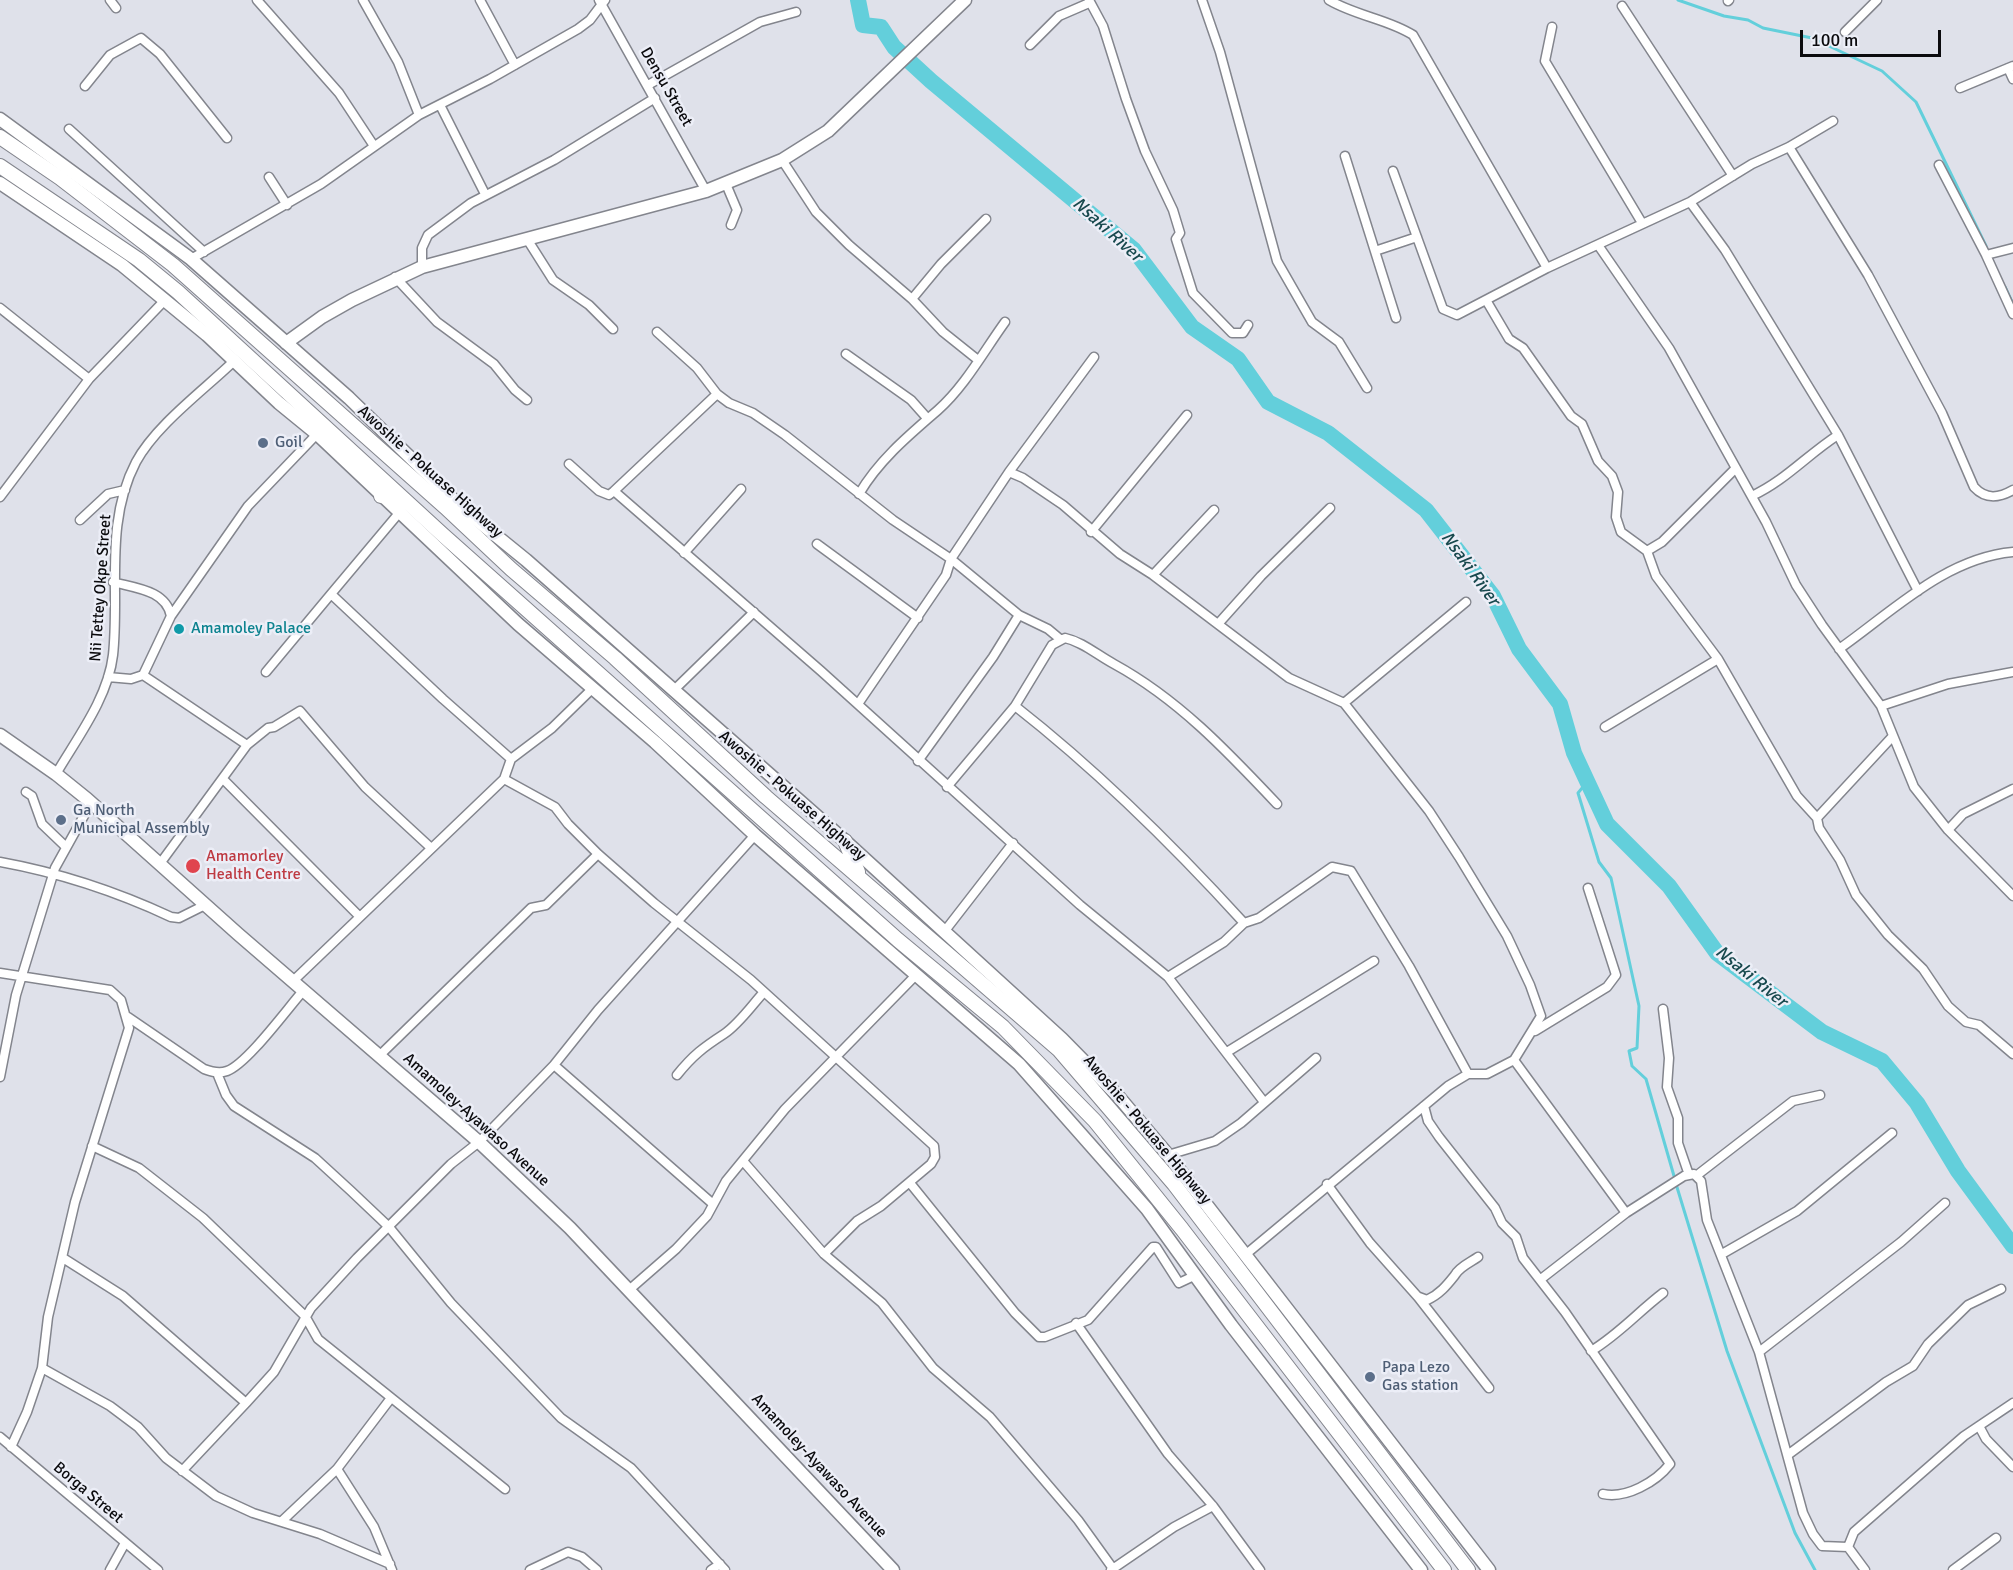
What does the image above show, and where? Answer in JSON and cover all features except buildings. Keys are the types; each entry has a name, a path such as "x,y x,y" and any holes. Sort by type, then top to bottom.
{"main road":[{"name":"Awoshie - Pokuase Highway","path":"0,137 60,178 173,265 301,376 511,569 608,652 766,798 860,876 1059,1050 1174,1184 1468,1570"},
{"name":"Awoshie - Pokuase Highway","path":"0,166 139,260 178,292 406,501 898,940 1003,1028 1095,1121 1182,1229 1444,1570"},
{"path":"381,496 406,501"},
{"path":"845,841 860,876"},
{"path":"1182,1229 1202,1222"}],"street":[{"path":"258,0 339,93 357,116 374,146"},
{"path":"363,0 398,62 420,115"},
{"path":"480,0 515,65"},
{"path":"286,343 322,317 395,277 422,267 706,191 782,160 828,130 894,70 965,0"},
{"path":"1202,0 1220,52 1278,261 1312,322 1339,342 1367,388"},
{"path":"1329,0 1348,11 1401,28 1413,35 1548,268"},
{"path":"1845,32 1877,0"},
{"path":"191,259 321,184 420,115 515,65 590,20 601,1"},
{"name":"Densu Street","path":"601,1 706,191"},
{"path":"1030,45 1059,16 1089,1 1103,26 1145,151 1173,210 1180,233 1176,239 1193,293 1232,333 1243,333 1248,326"},
{"path":"1622,6 1733,176"},
{"path":"648,85 760,22 796,12"},
{"path":"1552,27 1545,61 1642,223"},
{"path":"85,87 110,55 141,38 160,54 227,138"},
{"path":"1960,88 2010,67 2013,80"},
{"path":"422,267 422,248 428,236 485,194 563,154 655,98"},
{"path":"440,105 485,194"},
{"path":"0,119 191,259 349,398 462,508 526,560 845,841 1062,1039 1118,1096 1168,1155 1245,1256 1359,1398 1489,1570"},
{"path":"1393,171 1443,309 1457,315 1548,268 1690,202 1771,153 1789,147 1833,121"},
{"path":"69,129 204,252"},
{"path":"1789,147 1868,275 1942,413 1974,487 1983,495 1996,497 2013,490"},
{"path":"1345,156 1396,318"},
{"path":"782,160 816,212 849,245 912,299 943,332 978,360"},
{"path":"1939,165 1986,255 2013,314"},
{"path":"268,177 287,205"},
{"path":"0,183 122,266 165,300 279,403 317,434 591,690 655,742 756,835 1019,1064 1147,1209 1231,1325 1421,1570"},
{"path":"726,184 737,210 731,225"},
{"path":"1690,202 1725,250 1838,435 1918,591"},
{"path":"912,299 941,264 986,219"},
{"path":"1376,251 1417,237"},
{"path":"527,239 553,280 589,305 613,329"},
{"path":"1598,245 1669,348 1752,496 1796,585 1881,706 1914,787 1948,830 1989,868 2013,896"},
{"path":"1986,255 2013,248"},
{"path":"395,277 437,322 495,364 515,390 527,400"},
{"path":"0,497 89,380 165,300"},
{"path":"1486,300 1509,339 1523,348 1571,416 1582,424 1598,461 1612,476 1618,492 1616,517 1621,532 1647,551 1656,576 1718,659 1797,796 1817,818 1819,828 1840,860 1846,878 1869,913 1923,969 1948,1006 1966,1022 1979,1025 2013,1054"},
{"path":"0,308 89,380"},
{"path":"859,494 878,467 957,389 1005,322"},
{"path":"657,332 697,368 717,394 785,435 893,520 951,559 1019,615 1048,629 1060,639 1079,642 1128,670 1181,708 1277,804"},
{"path":"846,354 911,400 927,418"},
{"path":"858,704 946,575 951,559 1009,472 1094,357"},
{"name":"Nii Tettey Okpe Street","path":"56,774 88,722 108,676 113,656 116,530 125,490 137,462 149,444 234,361"},
{"path":"569,464 599,491 609,495 717,394"},
{"path":"1091,532 1187,415"},
{"path":"108,676 131,679 143,675 171,616 248,506 317,434"},
{"path":"1752,496 1788,476 1812,453 1838,435"},
{"path":"1647,551 1662,542 1736,468"},
{"path":"1009,472 1023,478 1063,505 1091,532 1153,575 1289,678 1344,703 1429,811 1507,936 1539,1009 1541,1016 1534,1032 1514,1060 1487,1074 1468,1074 1448,1086 1327,1184 1245,1256"},
{"path":"684,553 741,489"},
{"path":"80,520 108,494 125,490"},
{"path":"614,491 858,704 918,761 1013,843 1080,905 1168,977 1264,1102"},
{"path":"1218,624 1261,576 1330,508"},
{"path":"1153,575 1214,510"},
{"path":"266,672 399,513"},
{"path":"817,544 918,618"},
{"path":"1839,649 1918,591 1977,558 2013,552"},
{"path":"113,582 154,593 169,606 171,616"},
{"path":"331,594 443,699 512,759"},
{"path":"1344,703 1466,602"},
{"path":"673,691 754,612"},
{"path":"918,761 993,657 1019,615"},
{"path":"947,787 1016,706 1052,645 1060,639"},
{"path":"1605,727 1718,659"},
{"path":"1881,706 1948,684 2013,672"},
{"path":"143,675 247,745"},
{"path":"292,982 430,847 504,779 512,759 552,728 591,690"},
{"path":"1016,706 1084,762 1156,831 1244,923"},
{"path":"159,865 247,745 268,728 274,728 296,711 303,712 365,787 430,847"},
{"name":"Amamoley-Ayawaso Avenue","path":"0,735 56,774 91,803 292,982 479,1142 570,1228 893,1570"},
{"path":"1817,818 1893,736"},
{"path":"223,779 359,916"},
{"path":"504,779 555,807 568,824 598,854 764,992 934,1146 935,1157 931,1164 910,1184 857,1221 824,1254"},
{"path":"1948,830 1963,814 2013,789"},
{"path":"26,792 32,796 42,824 65,846"},
{"path":"0,1077 21,978 53,872 65,846 91,803"},
{"path":"182,1472 274,1372 305,1316 389,1227 452,1164 479,1142 554,1065 598,1010 756,835"},
{"path":"944,932 1013,843"},
{"path":"379,1056 531,908 546,905 598,854"},
{"path":"0,862 53,872 132,898 171,917 178,918 205,905"},
{"path":"1168,977 1224,942 1244,923 1259,918 1332,867 1351,871 1409,966 1468,1074"},
{"path":"1534,1032 1607,987 1617,975 1588,888"},
{"path":"1227,1052 1374,961"},
{"path":"0,973 110,990 121,1000 128,1017 129,1028 75,1202 48,1317 42,1368 27,1412 11,1447"},
{"path":"629,1290 676,1249 706,1216 726,1181 785,1109 834,1056 916,975"},
{"path":"128,1017 204,1069 217,1073 227,1071 244,1058 303,991"},
{"path":"677,1075 694,1054 712,1039 725,1033 764,992"},
{"path":"1663,1009 1669,1058 1667,1088 1678,1118 1678,1143 1693,1176 1701,1181 1707,1220 1760,1352 1789,1454 1793,1484 1813,1534 1826,1547 1848,1547"},
{"path":"1168,1155 1215,1141 1316,1058"},
{"path":"1514,1060 1626,1213"},
{"path":"554,1065 713,1204"},
{"path":"217,1073 226,1095 234,1106 315,1158 389,1227 451,1304 561,1418 631,1468 722,1567 711,1570"},
{"path":"1541,1279 1626,1213 1693,1176 1793,1101 1820,1095"},
{"path":"1424,1106 1434,1129 1495,1208 1502,1223 1516,1237 1522,1258 1541,1279 1670,1464 1662,1475 1650,1483 1612,1496 1603,1494"},
{"path":"1722,1254 1797,1211 1892,1133"},
{"path":"93,1146 139,1168 168,1188 305,1316 318,1339 505,1489"},
{"path":"743,1161 824,1254 882,1303 933,1368 997,1425 1078,1520 1112,1570 1174,1527 1213,1506"},
{"path":"910,1184 953,1238 987,1275 1015,1313 1039,1337 1046,1337 1088,1320 1153,1246 1179,1283 1196,1275"},
{"path":"1327,1184 1370,1243 1418,1297 1489,1388"},
{"path":"1760,1352 1901,1242 1945,1203"},
{"path":"1418,1297 1427,1300 1433,1298 1453,1281 1460,1270 1478,1257"},
{"path":"63,1258 123,1296 246,1403"},
{"path":"1789,1454 1886,1382 1913,1366 1928,1344 1968,1305 2001,1289"},
{"path":"1591,1351 1617,1334 1633,1315 1663,1293"},
{"path":"1076,1323 1168,1454 1213,1506 1260,1570"},
{"path":"42,1368 110,1406 138,1427 165,1458 216,1496 253,1513 320,1534 391,1567"},
{"path":"282,1521 337,1470 392,1398"},
{"path":"1848,1547 1854,1532 1979,1426 2013,1404"},
{"path":"1979,1426 1986,1439 2013,1467"},
{"name":"Borga Street","path":"0,1437 158,1570"},
{"path":"337,1470 374,1527 391,1567"},
{"path":"1953,1570 1996,1538"},
{"path":"110,1570 125,1543"},
{"path":"1848,1547 1865,1570"},
{"path":"530,1570 568,1552 582,1557 597,1570"}],"waterway":[{"name":"Nsaki River","path":"858,0 863,25 881,27 894,47 931,81 1134,250 1192,327 1238,359 1268,402 1328,433 1426,510 1493,596 1519,649 1560,704 1574,753 1607,824 1669,886 1717,953 1822,1032 1882,1061 1917,1103 1958,1171 2013,1246"},
{"path":"1678,0 1724,16 1748,20 1763,28 1812,38 1882,71 1916,102 1986,246"},
{"path":"2005,287 2013,304"},
{"path":"1587,782 1578,793 1599,862 1611,878 1639,1006 1637,1048 1629,1051 1632,1066 1646,1079 1674,1176"},
{"path":"1676,1184 1727,1351 1795,1533 1815,1570"}],"place":[{"name":"Goil","path":"263,443"},
{"name":"Amamoley Palace","path":"179,629"},
{"name":"Ga North Municipal Assembly","path":"61,820"},
{"name":"Amamorley Health Centre","path":"193,866"},
{"name":"Papa Lezo Gas station","path":"1370,1377"}]}
